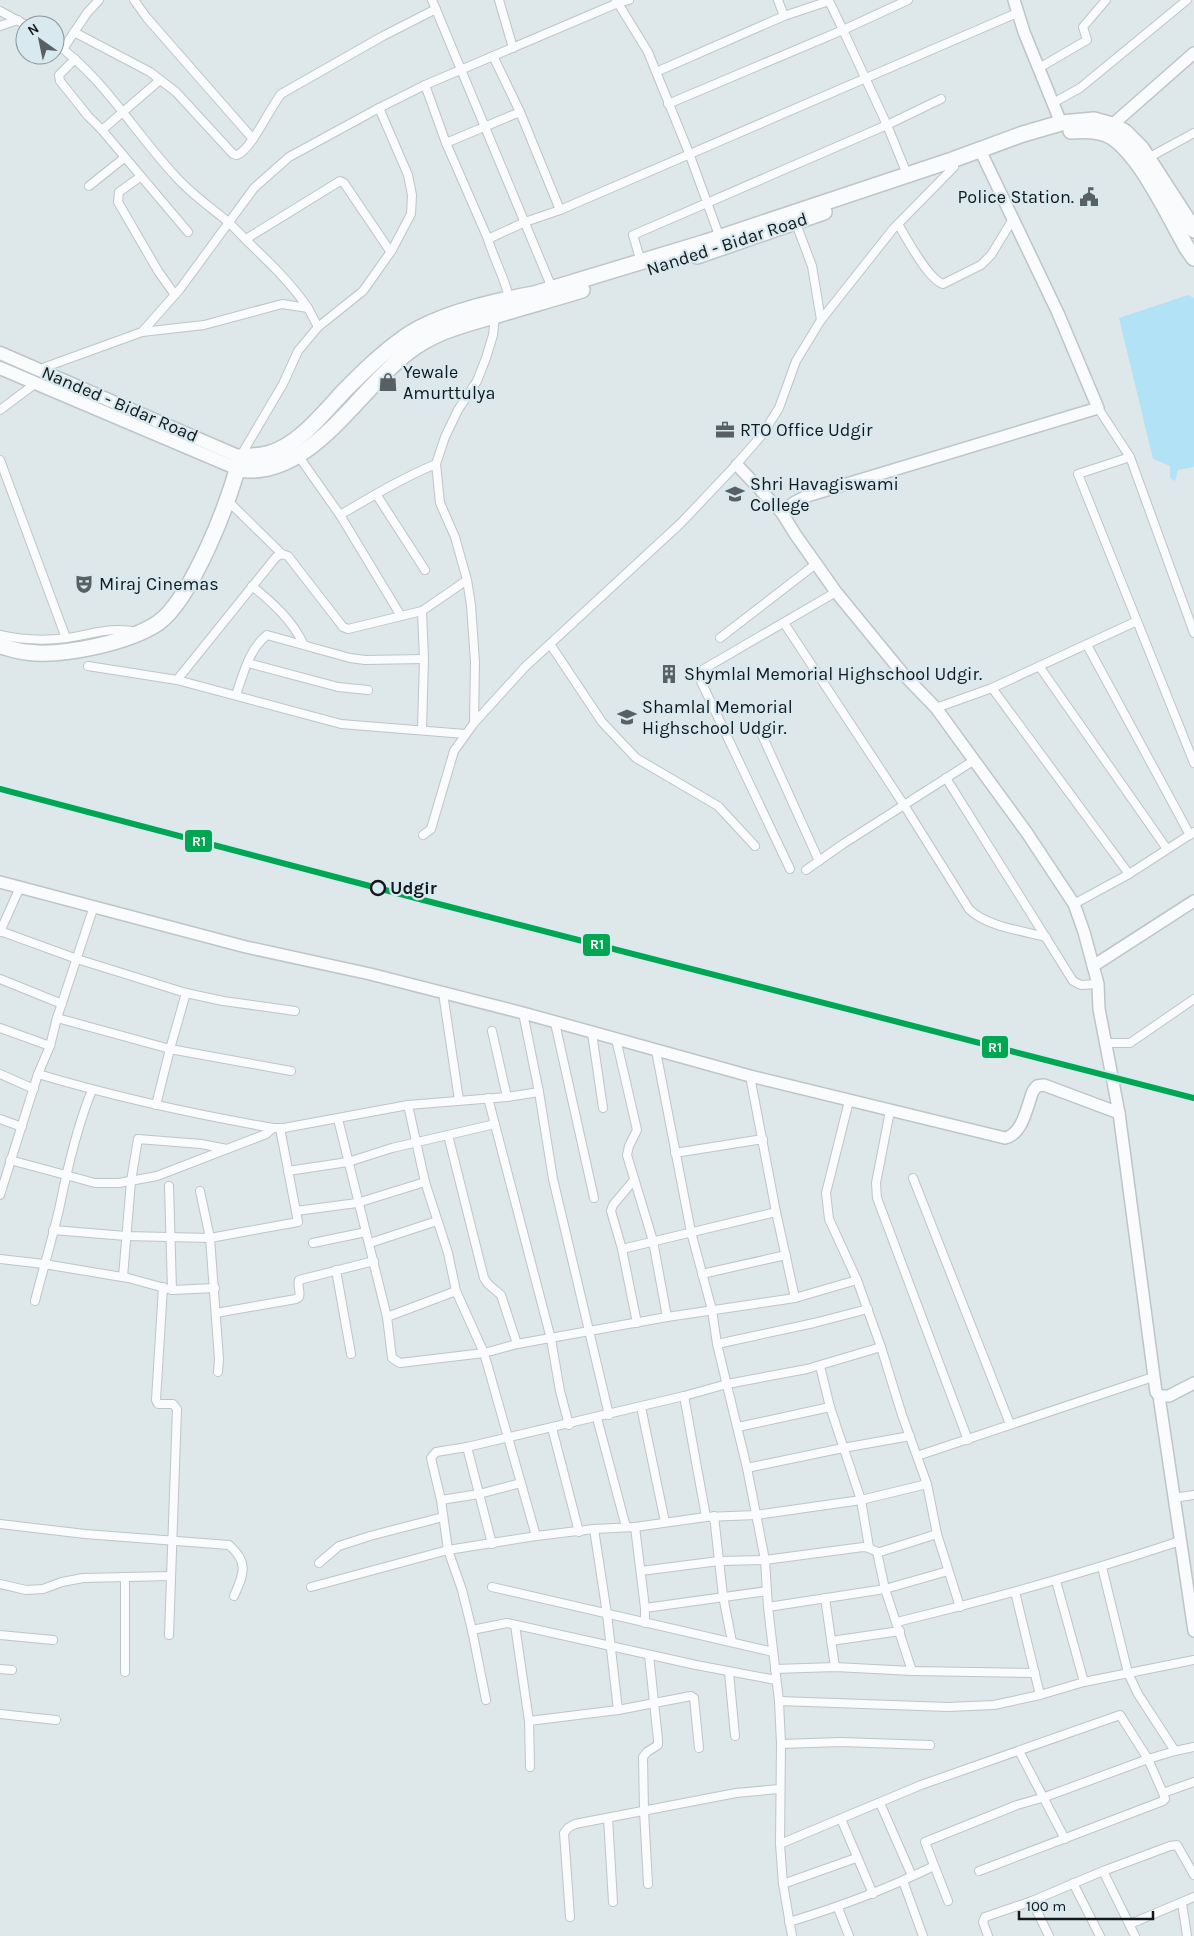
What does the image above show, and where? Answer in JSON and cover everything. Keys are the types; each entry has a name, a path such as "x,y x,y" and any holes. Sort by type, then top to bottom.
{"highway":[{"name":"Nanded - Bidar Road","path":"239,463 271,453 294,449 316,422 377,359 403,338 435,320 493,310 721,242 954,167 1023,134 1061,123 1094,120 1112,125 1125,132 1141,148 1194,230"},
{"name":"Nanded - Bidar Road","path":"795,217 907,174 1055,132 1079,130 1111,136 1124,147 1140,169 1194,258"},
{"name":"Nanded - Bidar Road","path":"493,310 509,298 721,242"},
{"path":"0,646 27,652 67,652 117,641 159,622 178,602 206,550 227,500 239,463"}],"main road":[{"name":"Nanded - Bidar Road","path":"0,353 239,463"},
{"name":"Nanded - Bidar Road","path":"0,368 239,463"}],"street":[{"path":"65,46 88,12 99,0"},
{"path":"134,0 147,18 252,139"},
{"path":"432,0 552,288"},
{"path":"499,0 513,48"},
{"path":"142,332 175,295 254,188 289,158 425,85 617,2 629,0"},
{"path":"778,0 784,16"},
{"path":"656,72 784,16 829,0 887,125 907,174"},
{"path":"668,104 843,30 908,0"},
{"path":"1014,0 1017,13 1061,123"},
{"path":"1039,68 1087,40 1083,28 1106,0"},
{"path":"1053,103 1080,88 1187,0"},
{"path":"617,2 648,52 689,153 721,242"},
{"path":"74,32 150,72 176,92 233,154 237,156 242,154 274,102 281,94 383,36 436,9"},
{"path":"0,11 15,18"},
{"path":"488,239 524,222 560,210 1017,13"},
{"path":"0,26 15,21"},
{"path":"65,51 111,96 178,179 228,222 278,270 296,290 318,327"},
{"path":"1112,125 1194,53"},
{"path":"493,56 520,112 560,210"},
{"path":"75,59 59,75 60,81 188,232"},
{"path":"102,130 160,80"},
{"path":"425,85 446,142 488,239 494,260 506,284 509,298"},
{"path":"641,262 633,235 887,125 941,99"},
{"path":"239,463 283,384 298,351 318,327 363,291 390,251 411,214 412,195 408,175 379,108"},
{"path":"446,142 520,112"},
{"path":"1148,158 1194,133"},
{"path":"981,153 1058,313 1098,408 1130,458 1194,633"},
{"path":"89,186 124,158"},
{"path":"423,835 431,830 454,751 474,722 525,667 681,523 737,465 762,435 779,408 796,361 821,320 898,224 954,167"},
{"path":"140,177 119,192 118,202 158,271 175,295"},
{"path":"246,240 340,181 344,183 390,251"},
{"path":"795,217 812,266 821,320"},
{"path":"898,224 928,271 937,282 944,284 981,265 1013,219"},
{"path":"40,370 142,332 204,325 282,304 308,308"},
{"path":"474,722 476,662 467,580 454,537 440,503 436,464 445,437 458,410 477,381 486,358 493,335 493,310"},
{"path":"0,410 36,383"},
{"path":"782,513 795,502 807,496 1098,408"},
{"path":"294,449 340,515 401,616"},
{"path":"1130,458 1078,474 1194,763"},
{"path":"0,460 66,638"},
{"path":"340,515 415,473 436,464"},
{"path":"737,465 782,513 836,592 904,675 936,708 1027,834 1074,904 1084,932 1098,984 1100,1009 1118,1113 1153,1377 1156,1392 1159,1396 1194,1631"},
{"path":"376,494 425,570"},
{"path":"227,500 282,554 288,556 343,627 348,629 422,611 467,580"},
{"path":"177,680 276,557 282,554"},
{"path":"720,638 817,563"},
{"path":"252,586 293,624 304,645"},
{"path":"790,869 696,673 836,592"},
{"path":"422,611 424,659 422,729"},
{"path":"936,708 992,688 1137,621"},
{"path":"784,623 974,915 985,920 1046,937"},
{"path":"0,635 21,640 66,638 116,629 139,632"},
{"path":"236,696 248,663 260,641 267,635 350,658 365,660 424,659"},
{"path":"550,644 602,722 636,758 718,806 754,846"},
{"path":"1074,904 1129,874 1192,834 1087,645"},
{"path":"248,663 338,687 368,690"},
{"path":"88,666 177,680 341,724 422,729 465,734"},
{"path":"1039,666 1167,849"},
{"path":"992,688 1129,874"},
{"path":"762,735 818,861"},
{"path":"806,870 973,761"},
{"path":"946,778 1073,980 1080,985 1098,984"},
{"path":"0,882 246,947 370,974 555,1022 750,1076 1004,1138 1011,1137 1017,1132 1033,1090 1037,1086 1044,1086 1118,1113"},
{"path":"20,887 0,931 77,959 186,993 223,1001 295,1011"},
{"path":"1093,966 1194,901"},
{"path":"0,1195 6,1165 22,1128 38,1074 50,1046 57,1018 94,906"},
{"path":"0,979 62,1004"},
{"path":"156,1104 186,993"},
{"path":"443,993 459,1100"},
{"path":"1106,1043 1130,1043 1194,999"},
{"path":"523,1014 540,1092 553,1179 609,1414"},
{"path":"57,1018 170,1048 291,1071"},
{"path":"555,1022 594,1198"},
{"path":"0,1028 50,1046"},
{"path":"492,1031 507,1097"},
{"path":"592,1033 603,1108"},
{"path":"616,1039 637,1130 629,1146 627,1156 654,1241 667,1317"},
{"path":"656,1051 691,1232 712,1310 717,1344 738,1427 765,1560 768,1607 779,1700 781,1744 779,1789 780,1844 783,1884 792,1936"},
{"path":"0,1074 34,1089"},
{"path":"38,1074 92,1090 189,1113 277,1128 408,1106 540,1092"},
{"path":"750,1076 776,1212 795,1298"},
{"path":"34,1301 53,1230 65,1174 83,1112 92,1090"},
{"path":"488,1098 551,1338 560,1392 569,1425"},
{"path":"849,1101 826,1193 829,1219 857,1280 881,1347 902,1416 927,1484 937,1534 960,1607"},
{"path":"408,1106 425,1182 448,1253 456,1291 484,1353 536,1536"},
{"path":"890,1111 876,1183 877,1198 968,1440"},
{"path":"0,1119 22,1128"},
{"path":"338,1119 357,1203 370,1243 386,1317 392,1358 400,1363 484,1353 516,1344 667,1317 795,1298 857,1280"},
{"path":"288,1171 348,1162 416,1142 495,1124"},
{"path":"6,1165 65,1174 96,1183 119,1183 156,1176 266,1134 277,1128"},
{"path":"53,1230 126,1236 210,1238 298,1222 277,1128"},
{"path":"448,1135 484,1278 501,1295 516,1344"},
{"path":"123,1277 131,1181 138,1139 201,1144 228,1149"},
{"path":"675,1153 762,1140"},
{"path":"913,1178 1010,1424"},
{"path":"634,1180 613,1205 611,1211 622,1249 636,1323"},
{"path":"296,1212 357,1203 425,1182"},
{"path":"169,1186 172,1290"},
{"path":"200,1190 210,1238 215,1288 220,1359 218,1372"},
{"path":"622,1249 776,1212"},
{"path":"370,1243 437,1222"},
{"path":"313,1243 366,1232"},
{"path":"702,1274 786,1255"},
{"path":"0,1259 123,1277 172,1290 215,1288"},
{"path":"216,1314 296,1299 300,1294 299,1280 374,1261"},
{"path":"336,1270 351,1354"},
{"path":"163,1287 156,1400 158,1404 173,1404 177,1409 169,1635"},
{"path":"386,1317 456,1291"},
{"path":"717,1344 868,1309"},
{"path":"486,1700 462,1590 448,1550 432,1455 436,1452 569,1425 727,1384 820,1366 881,1347"},
{"path":"820,1366 830,1408 861,1500 869,1547"},
{"path":"917,1456 1153,1377"},
{"path":"1159,1396 1169,1396 1194,1383"},
{"path":"684,1396 719,1561 723,1596 732,1642"},
{"path":"641,1407 665,1522"},
{"path":"738,1427 830,1408"},
{"path":"597,1418 626,1527"},
{"path":"552,1428 579,1532"},
{"path":"747,1468 910,1436"},
{"path":"467,1447 492,1544"},
{"path":"441,1500 479,1494 521,1483"},
{"path":"311,1587 448,1550 594,1529 635,1527 710,1517 756,1515 861,1500 927,1484"},
{"path":"1173,1498 1194,1495"},
{"path":"319,1563 339,1546 443,1517"},
{"path":"0,1524 171,1542 229,1545 236,1551 241,1560 244,1573 234,1596"},
{"path":"635,1527 646,1623"},
{"path":"594,1529 607,1614 618,1710"},
{"path":"876,1552 937,1534"},
{"path":"896,1622 1056,1581 1180,1541"},
{"path":"641,1570 719,1561 765,1560 869,1547 876,1552 885,1589 912,1671"},
{"path":"1102,1567 1128,1673 1138,1694 1174,1750"},
{"path":"768,1607 885,1589 948,1571"},
{"path":"0,1584 26,1590 43,1589 62,1582 83,1578 170,1576"},
{"path":"124,1672 125,1578"},
{"path":"1056,1581 1084,1682"},
{"path":"492,1587 773,1652"},
{"path":"645,1608 723,1596 767,1592"},
{"path":"1015,1592 1040,1695"},
{"path":"825,1598 835,1666"},
{"path":"472,1630 500,1624 515,1625 729,1672 776,1680"},
{"path":"515,1625 529,1722 530,1767"},
{"path":"832,1641 900,1631"},
{"path":"0,1635 53,1640"},
{"path":"648,1884 643,1757 646,1752 658,1744 649,1655"},
{"path":"779,1700 948,1707 994,1705 1040,1695 1084,1682 1194,1660"},
{"path":"775,1669 835,1666 912,1671 1034,1673"},
{"path":"0,1669 12,1670"},
{"path":"729,1672 735,1736"},
{"path":"529,1722 618,1710 688,1695 694,1698 698,1748"},
{"path":"0,1714 56,1720"},
{"path":"780,1844 921,1785 1120,1715 1148,1759 1163,1793 1164,1798 1160,1803 979,1871"},
{"path":"781,1744 841,1742 930,1746"},
{"path":"948,1901 925,1842 1017,1805 1045,1797 1174,1750 1194,1747"},
{"path":"1019,1751 1066,1839"},
{"path":"1163,1793 1194,1782"},
{"path":"570,1917 564,1833 568,1828 575,1824 736,1793 779,1789"},
{"path":"880,1803 912,1876"},
{"path":"608,1818 613,1902"},
{"path":"841,1819 856,1858 873,1894"},
{"path":"988,1936 983,1922 984,1917 1032,1901 1102,1870 1170,1846 1177,1845 1194,1874"},
{"path":"783,1884 856,1858"},
{"path":"789,1922 838,1908 934,1866"},
{"path":"1102,1870 1135,1936"},
{"path":"903,1881 923,1936"},
{"path":"1073,1883 1100,1936"},
{"path":"1130,1924 1194,1897"},
{"path":"1032,1901 1049,1936"},
{"path":"1182,1903 1187,1936"},
{"path":"838,1908 849,1936"}],"shaded area":[{"path":"1188,295 1194,298 1194,467 1178,470 1175,481 1170,478 1170,466 1153,459 1119,318"}],"transit line":[{"name":"R1","path":"0,789 1194,1098"}],"place":[{"name":"Police Station.","path":"1089,197"},
{"name":"Yewale Amurttulya","path":"388,382"},
{"name":"RTO Office Udgir","path":"725,430"},
{"name":"Shri Havagiswami College","path":"735,494"},
{"name":"Miraj Cinemas","path":"84,584"},
{"name":"Shymlal Memorial Highschool Udgir.","path":"669,674"},
{"name":"Shamlal Memorial Highschool Udgir.","path":"627,717"},
{"name":"Udgir","path":"378,888"}]}
